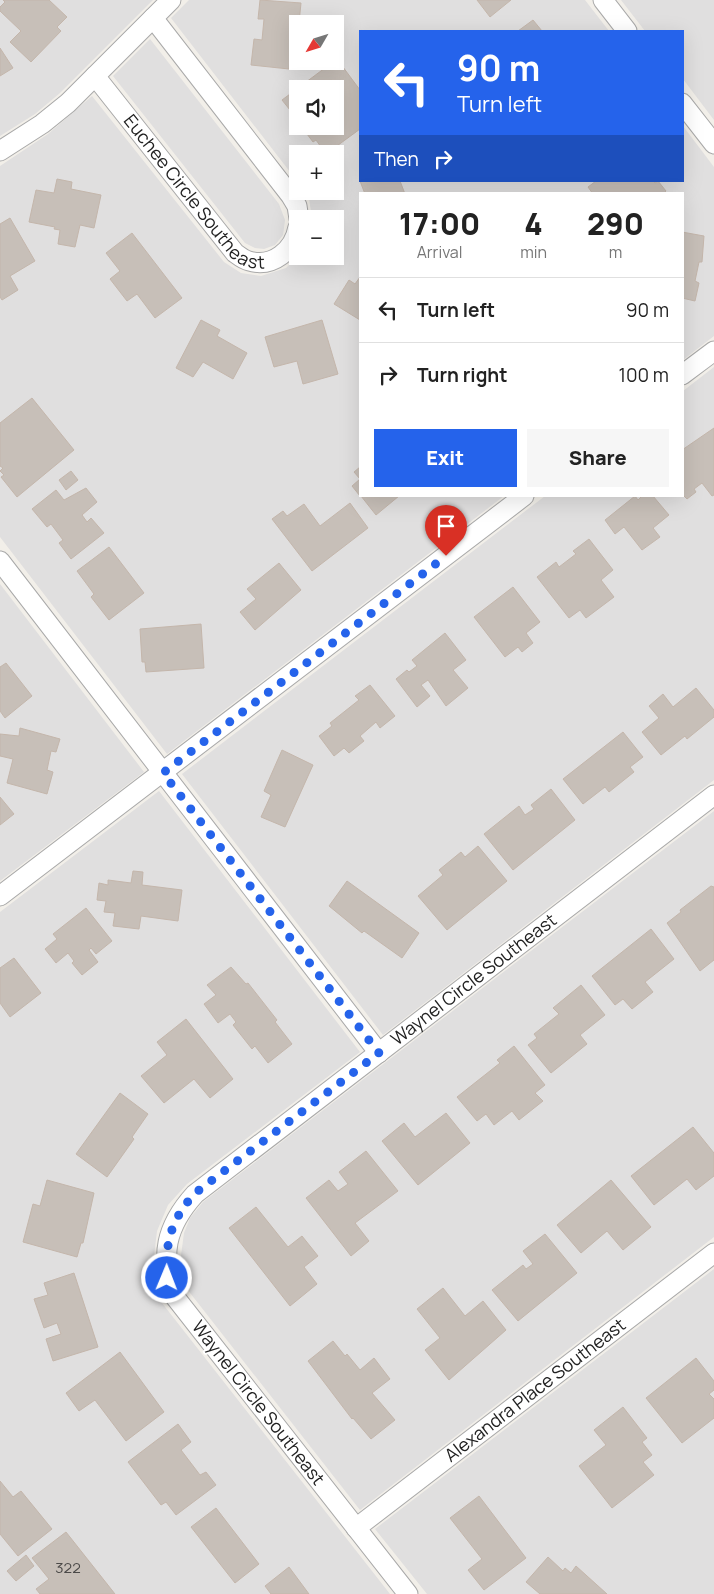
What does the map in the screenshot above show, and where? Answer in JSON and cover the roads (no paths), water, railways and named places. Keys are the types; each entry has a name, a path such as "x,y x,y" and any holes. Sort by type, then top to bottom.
{"street":[{"path":"0,151 42,124 171,0"},
{"path":"603,0 626,30"},
{"path":"153,18 291,196 298,210"},
{"name":"Euchee Circle Southeast","path":"94,76 235,253 249,261 264,263 282,256 289,248"},
{"path":"684,106 714,144"},
{"path":"684,374 714,351"},
{"path":"0,896 523,497"},
{"path":"0,561 379,1053"},
{"name":"Waynel Circle Southeast","path":"408,1594 175,1297 167,1278 166,1264 171,1231 178,1213 194,1194 714,795"},
{"name":"Alexandra Place Southeast","path":"356,1528 714,1253"}]}
